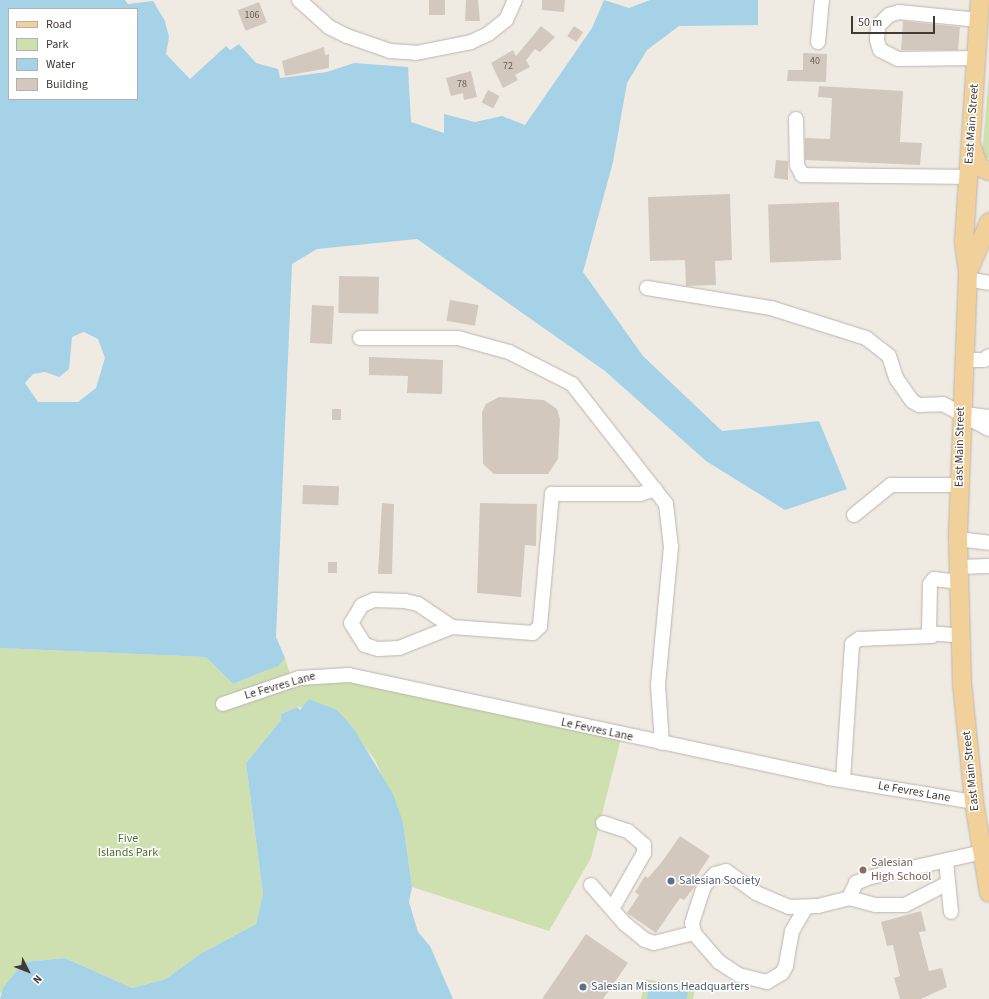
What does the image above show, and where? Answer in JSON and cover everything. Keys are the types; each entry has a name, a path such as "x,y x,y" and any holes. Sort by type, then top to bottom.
{"main road":[{"name":"East Main Street","path":"982,10 976,58 964,243 967,276 964,360 960,414 958,539 961,636 974,802 989,894"},
{"path":"971,140 975,161 989,171"},
{"path":"967,276 988,228"}],"street":[{"path":"299,0 329,27 347,36 384,50 416,53 471,42 488,34 506,20 515,0"},
{"path":"818,42 822,0"},
{"path":"976,58 898,60 880,50 877,40 878,26 889,15 898,12 982,10"},
{"path":"796,119 797,165 802,175 968,177"},
{"path":"967,276 989,283"},
{"path":"647,288 771,308 866,338 889,356 896,378 912,400 919,405 943,404 989,429"},
{"path":"360,338 458,338 509,352 572,384 666,504 671,547 658,685 662,743"},
{"path":"964,360 984,360 989,356"},
{"path":"960,414 989,417"},
{"path":"854,515 891,485 959,485"},
{"path":"452,627 418,604 405,601 374,600 362,604 351,623 365,645 378,649 399,648 452,627 533,633 540,626 552,494 640,494 655,490"},
{"path":"958,539 989,543"},
{"path":"932,636 929,633 930,584 934,579 989,566"},
{"path":"843,780 852,644 859,639 961,636"},
{"name":"Le Fevres Lane","path":"223,704 299,678 349,675 662,743 843,780 974,802"},
{"path":"603,823 628,832 644,845 644,853 612,909"},
{"path":"850,898 856,883 867,878 982,852"},
{"path":"946,861 951,912"},
{"path":"806,907 792,931 786,966 782,974 767,982 740,976 719,962 694,933 695,905 704,886 720,872 726,870 778,906 806,907 850,898 876,906 904,905 948,883"},
{"path":"591,885 624,923 654,944 694,933"}],"green space":[{"path":"989,75 989,158 987,159 982,155"},
{"name":"Five Islands Park","path":"0,648 206,657 233,684 266,671 285,658 290,674 335,669 623,731 591,858 549,931 412,887 403,822 375,760 337,710 297,707 281,714 281,720 246,763 263,894 256,924 200,954 166,979 132,988 65,958 24,962 0,994"},
{"path":"645,979 695,988 693,999 641,999"}],"water":[{"path":"0,0 125,0 128,4 153,1 165,21 169,37 166,54 190,79 226,46 230,50 239,44 256,63 278,69 280,78 327,72 354,63 408,67 411,122 444,133 444,114 475,122 502,116 525,125 592,28 604,0 629,8 650,0 758,0 758,25 679,26 647,50 627,83 613,162 583,272 643,356 722,431 819,421 847,489 785,510 706,461 605,371 417,239 317,249 292,264 276,637 285,658 278,666 233,684 206,657 0,648","holes":["84,332 98,339 105,358 96,388 78,402 38,402 25,383 33,374 45,372 59,377 69,369 72,337"]},
{"path":"309,699 337,710 354,729 393,794 403,822 412,887 409,902 418,932 430,946 453,999 0,999 3,988 24,962 65,958 132,988 166,979 200,954 256,924 263,894 246,763 281,720 281,714 297,707 300,710"},
{"path":"649,985 688,990 687,999 647,999"}],"building":[{"path":"429,0 445,0 445,15 429,15"},
{"path":"466,0 478,0 480,21 465,21"},
{"path":"542,0 565,0 564,12 542,10"},
{"path":"259,2 267,23 245,31 238,10"},
{"path":"903,21 960,27 958,50 901,50"},
{"path":"541,26 555,37 540,52 535,49 526,60 530,67 515,75 518,80 503,88 491,63 513,50 516,56"},
{"path":"574,26 583,32 576,42 567,36"},
{"path":"324,47 325,55 329,54 329,68 285,76 282,61"},
{"path":"803,53 827,54 826,82 787,81 788,70 803,70"},
{"path":"471,71 477,97 464,100 463,93 451,96 446,78"},
{"path":"819,86 903,91 900,142 922,143 920,165 805,160 805,138 830,139 832,98 818,97"},
{"path":"488,90 500,96 493,108 482,102"},
{"path":"776,160 788,161 788,180 774,178"},
{"path":"730,194 732,260 715,261 716,285 686,286 685,260 650,261 648,197"},
{"path":"839,202 841,260 770,262 768,204"},
{"path":"339,276 379,277 378,314 338,313"},
{"path":"450,300 479,305 475,326 446,321"},
{"path":"312,305 334,306 332,344 310,343"},
{"path":"369,357 443,360 442,394 407,393 408,376 369,375"},
{"path":"499,397 544,400 557,409 560,419 558,459 548,474 494,474 483,464 482,412 486,404"},
{"path":"332,409 341,409 341,420 332,420"},
{"path":"303,485 339,486 338,505 302,504"},
{"path":"382,503 394,504 392,574 378,574"},
{"path":"480,503 537,504 536,546 525,545 521,597 477,593"},
{"path":"328,562 337,562 337,573 328,573"},
{"path":"680,836 710,856 694,880 697,882 693,889 684,900 680,898 656,933 627,913 639,895 635,892 645,876 648,878 661,863"},
{"path":"921,911 926,931 919,932 929,971 942,968 947,987 921,999 900,999 894,978 900,976 893,945 887,946 881,922"},
{"path":"586,934 628,963 603,999 542,999"}],"place":[{"name":"Salesian High School","path":"863,870"},
{"name":"Salesian Society","path":"671,881"},
{"name":"Salesian Missions Headquarters","path":"583,987"}]}
